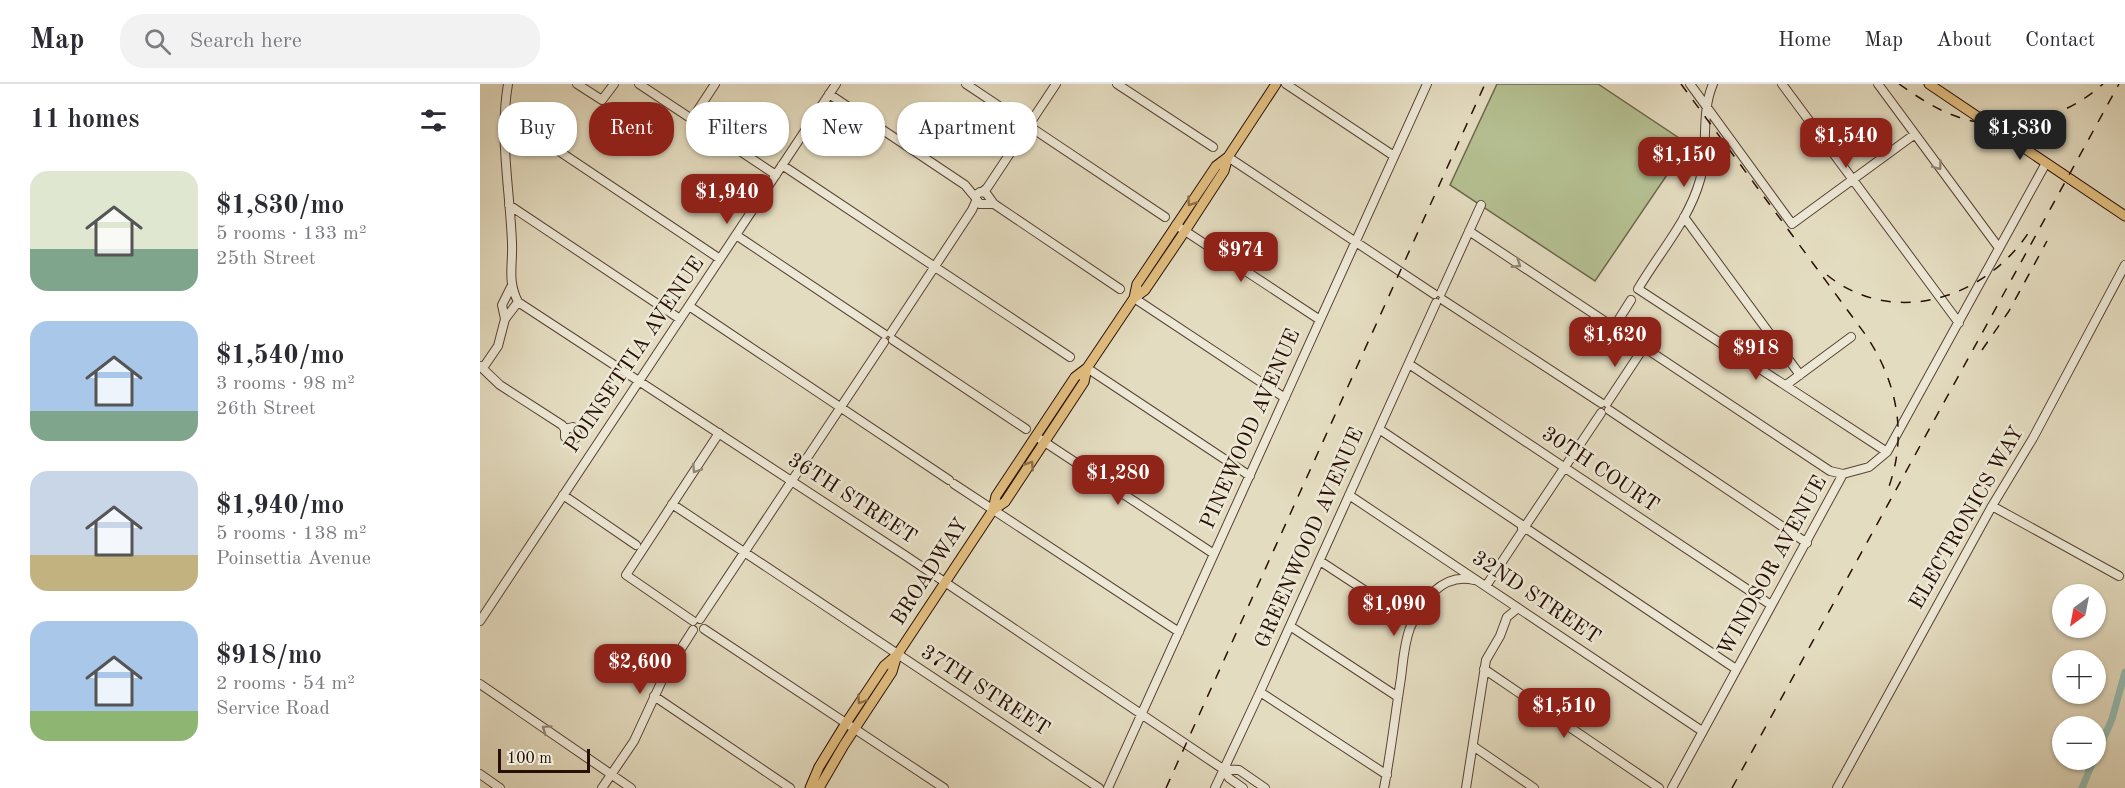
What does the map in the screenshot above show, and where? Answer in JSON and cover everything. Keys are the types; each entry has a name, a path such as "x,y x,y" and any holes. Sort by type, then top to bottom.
{"main road":[{"name":"BROADWAY","path":"810,788 819,767 846,723 884,666 897,655 993,510 996,496 1041,439 1075,377 1087,368 1134,298 1145,290 1224,171 1228,157 1276,84"},
{"path":"1929,84 2125,216"},
{"name":"BROADWAY","path":"1134,298 1137,284 1176,225 1216,166 1228,157"},
{"name":"BROADWAY","path":"819,788 892,672 897,655"}],"street":[{"path":"506,102 508,84"},
{"path":"577,84 602,100 614,84"},
{"path":"639,84 686,115"},
{"path":"703,102 715,84"},
{"name":"POINSETTIA AVENUE","path":"480,621 836,84"},
{"path":"966,84 993,102"},
{"path":"1037,114 1056,84"},
{"path":"1117,84 1213,147"},
{"path":"1286,84 1394,156"},
{"name":"PINEWOOD AVENUE","path":"1108,788 1427,84"},
{"path":"1690,84 1792,224 1915,134"},
{"path":"1713,84 1707,108 1701,178 1684,217 1638,289 1887,452"},
{"path":"1782,84 1959,323"},
{"path":"1878,84 2000,248"},
{"path":"829,94 1120,289"},
{"path":"1037,131 1165,218"},
{"path":"507,156 512,243 511,287 518,302 505,319 498,346 481,367 500,385 565,429"},
{"path":"566,156 720,259"},
{"path":"748,156 776,175"},
{"path":"602,788 634,741 654,696 693,630 691,627 745,553 1010,156"},
{"path":"1228,157 1438,298 1606,405 1807,543"},
{"name":"WINDSOR AVENUE","path":"1672,788 1843,474 1869,467 1878,462 1887,452 2046,163"},
{"path":"782,165 1070,357"},
{"path":"509,205 680,319"},
{"name":"GREENWOOD AVENUE","path":"1215,788 1480,205"},
{"path":"1684,217 1800,375"},
{"path":"1176,225 1320,320"},
{"path":"1468,231 1830,471 1843,474"},
{"path":"736,236 1026,429"},
{"name":"ELECTRONICS WAY","path":"1837,788 1992,506 2034,438 2125,265"},
{"path":"505,319 503,299 511,287"},
{"path":"1134,298 1285,398"},
{"path":"1614,327 1631,300"},
{"name":"36TH STREET","path":"518,302 1142,714 1223,769 1228,778 1243,788"},
{"path":"689,306 1179,632"},
{"path":"1786,386 1851,337"},
{"path":"1384,788 1407,639 1413,622 1431,594 1446,582 1464,578 1486,586 1601,413 1598,408 1606,405 1644,346"},
{"name":"30TH COURT","path":"1409,364 1771,605"},
{"path":"1087,368 1250,476"},
{"path":"1379,429 1736,669"},
{"path":"719,433 626,575 704,624 704,629 944,788"},
{"path":"1041,439 1214,554"},
{"path":"564,495 636,545"},
{"name":"32ND STREET","path":"1349,495 1702,731"},
{"name":"37TH STREET","path":"672,504 1099,788"},
{"path":"1992,506 2119,576"},
{"path":"1320,561 1413,622"},
{"path":"1466,788 1484,669 1507,616 1518,608"},
{"path":"1290,626 1398,697"},
{"path":"693,630 699,632 704,629"},
{"path":"1484,669 1659,788"},
{"path":"480,684 631,788"},
{"path":"1260,692 1387,775"},
{"path":"654,696 790,788"},
{"path":"1473,746 1534,788"},
{"name":"36TH STREET","path":"1223,769 1239,770 1265,788"},
{"path":"480,774 500,788"}],"green space":[{"path":"1497,84 1598,84 1688,144 1595,281 1450,185"}],"waterway":[{"path":"2106,733 2125,672"},
{"path":"2082,788 2089,770"}],"railway":[{"path":"1166,788 1485,84"},
{"path":"1681,84 1876,352 1892,391 1898,432 1897,453 1886,494"},
{"path":"1899,84 1947,113 1983,123 2001,124 2020,123 2056,113 2088,96 2103,84"},
{"path":"1732,788 2119,84"},
{"path":"1827,275 1853,291 1880,300 1908,302 1936,299 1963,289 1988,274 2010,255 2029,232"},
{"path":"1982,350 2009,311 2047,241"}]}
